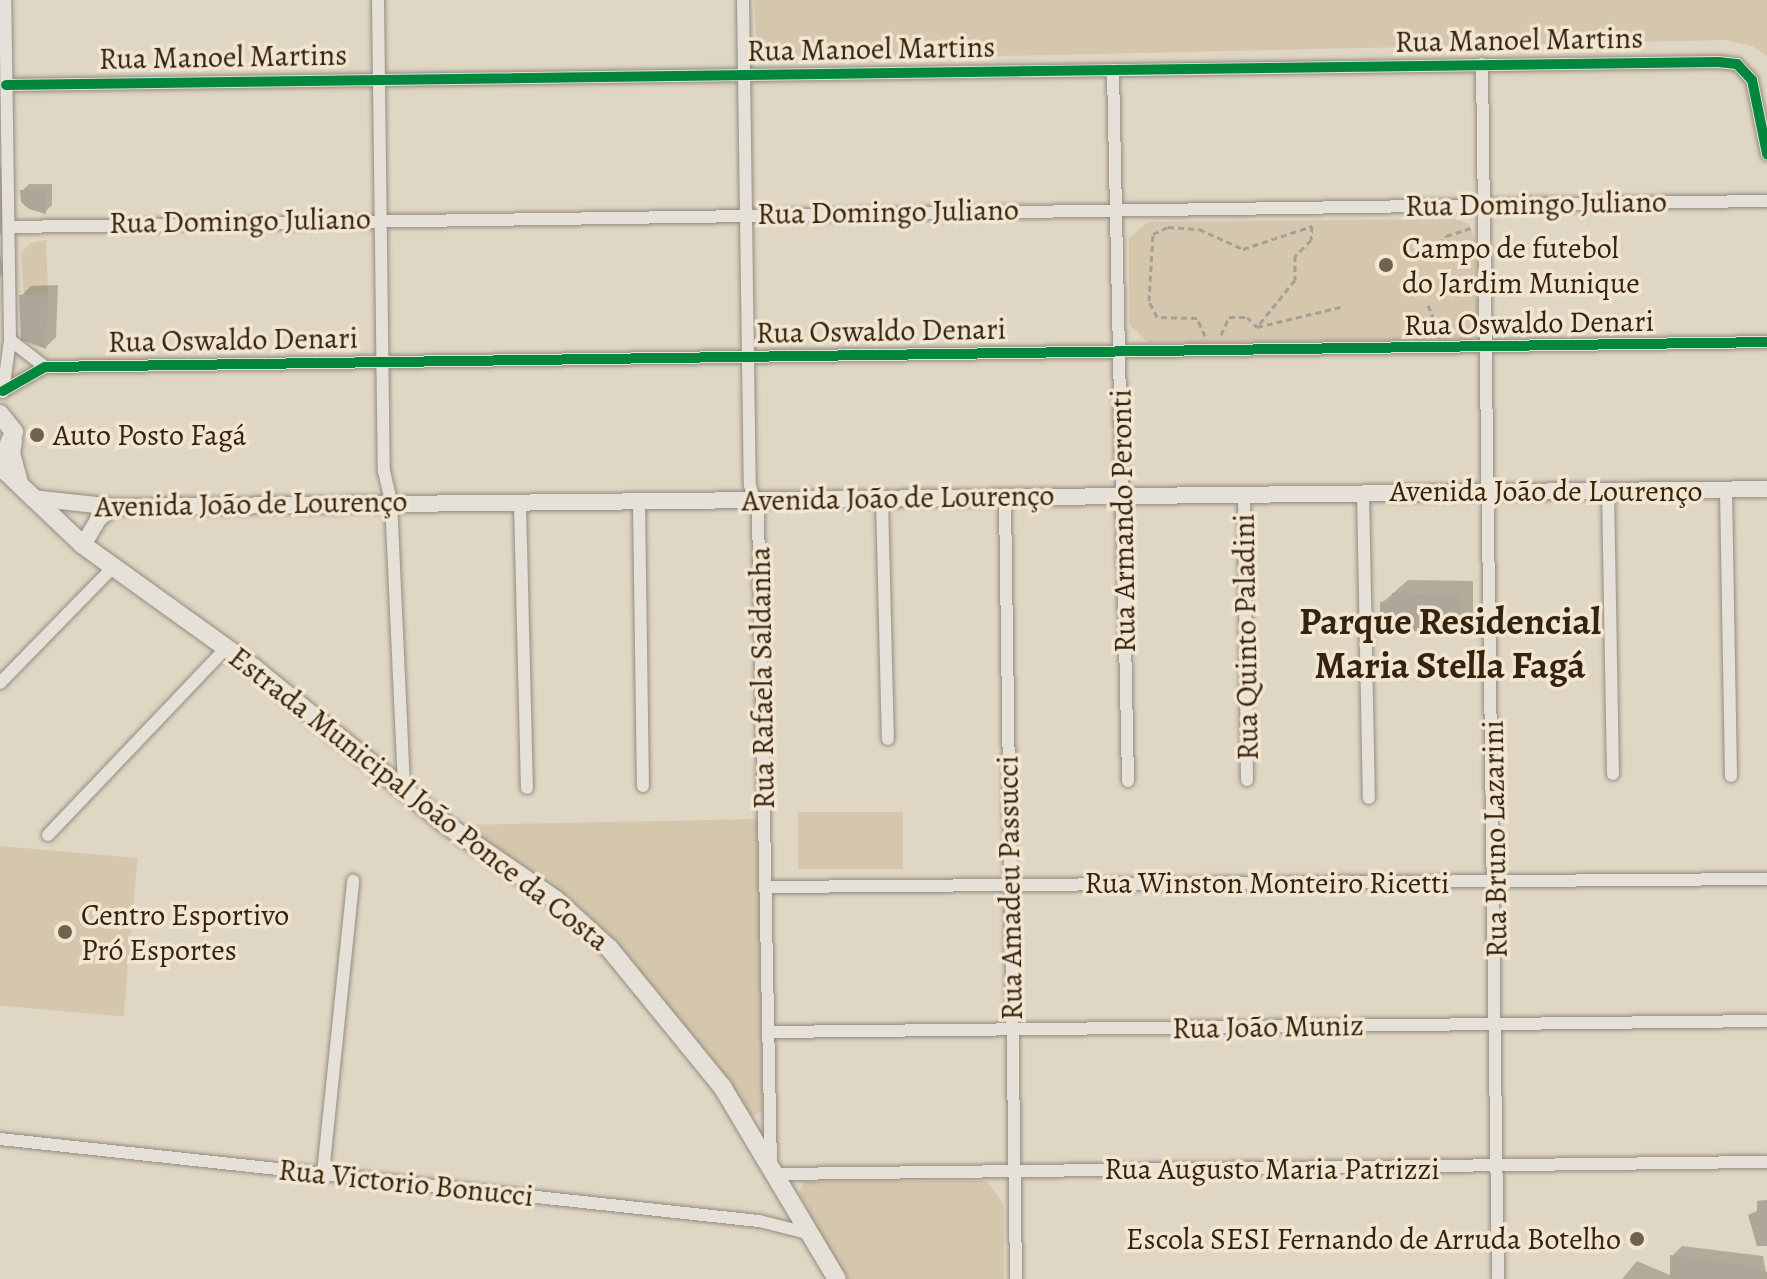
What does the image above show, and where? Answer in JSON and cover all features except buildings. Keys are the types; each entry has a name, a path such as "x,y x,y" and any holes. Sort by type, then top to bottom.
{"main road":[{"path":"0,414 11,424 6,448 11,453 27,495"},
{"path":"0,466 27,495"},
{"name":"Estrada Municipal João Ponce da Costa","path":"27,495 83,545 227,647 404,791 556,900 630,970 723,1088 837,1279"}],"street":[{"path":"378,0 385,484 391,501 404,791"},
{"name":"Rua Rafaela Saldanha","path":"743,0 747,74 749,357 753,500 758,514 774,1170"},
{"path":"2,395 10,340 9,227 3,141 6,85 3,2"},
{"name":"Rua Manoel Martins","path":"6,85 1482,64 1737,64 1752,80 1767,154"},
{"name":"Rua Bruno Lazarini","path":"1482,64 1487,205 1486,348 1498,1024 1498,1279"},
{"name":"Rua Armando Peronti","path":"1113,70 1120,351 1118,494 1123,514 1128,781"},
{"name":"Rua Domingo Juliano","path":"9,227 380,218 1767,201"},
{"path":"10,340 45,367"},
{"name":"Rua Oswaldo Denari","path":"2,395 45,367 1767,342"},
{"name":"Avenida João de Lourenço","path":"27,495 115,507 391,501 639,503 1489,489 1767,489"},
{"path":"1608,489 1613,774"},
{"path":"1726,490 1731,776"},
{"path":"1363,492 1369,798"},
{"name":"Rua Quinto Paladini","path":"1244,494 1247,780"},
{"name":"Rua Amadeu Passucci","path":"1005,498 1016,1279"},
{"path":"882,499 888,739"},
{"path":"639,503 643,786"},
{"path":"520,504 527,788"},
{"path":"83,545 99,518 115,507"},
{"path":"0,683 114,566"},
{"path":"48,835 227,647"},
{"name":"Rua Winston Monteiro Ricetti","path":"767,887 1767,879"},
{"path":"323,1173 353,881"},
{"name":"Rua João Muniz","path":"769,1032 1767,1021"},
{"name":"Rua Victorio Bonucci","path":"0,1139 759,1221 811,1234"},
{"name":"Rua Augusto Maria Patrizzi","path":"774,1170 1499,1168 1767,1162"}],"path":[{"path":"1208,342 1197,318 1157,317 1149,301 1153,234 1168,227 1199,229 1243,249 1312,226 1311,240 1295,256 1295,280 1257,327"},
{"path":"1431,251 1446,236 1471,228"},
{"path":"1428,305 1442,339"},
{"path":"1257,327 1341,307"},
{"path":"1217,342 1229,317 1247,317 1257,327"}],"shaded area":[{"path":"754,0 1767,0 1767,56 1752,46 1725,40 774,61 757,48"},
{"path":"1457,219 1469,224 1477,246 1478,321 1459,339 1148,343 1129,324 1129,239 1147,222"},
{"path":"46,240 48,295 24,295 21,253 30,243"},
{"path":"798,812 903,812 903,869 798,869"},
{"path":"759,819 762,1111 752,1116 637,970 453,825"},
{"name":"Centro Esportivo Pró Esportes","path":"0,846 137,858 124,1016 0,1006"},
{"path":"987,1181 1004,1205 1004,1279 844,1279 799,1193 804,1182"}],"cycle path":[{"path":"6,85 1718,62 1737,64 1752,80 1767,154"},
{"path":"3,391 45,367 1767,342"}],"place":[{"name":"Campo de futebol do Jardim Munique","path":"1386,265"},
{"name":"Auto Posto Fagá","path":"37,435"},
{"name":"Centro Esportivo Pró Esportes","path":"65,932"},
{"name":"Escola SESI Fernando de Arruda Botelho","path":"1637,1239"}],"district":[{"name":"Parque Residencial Maria Stella Fagá","path":"1450,644"}]}
